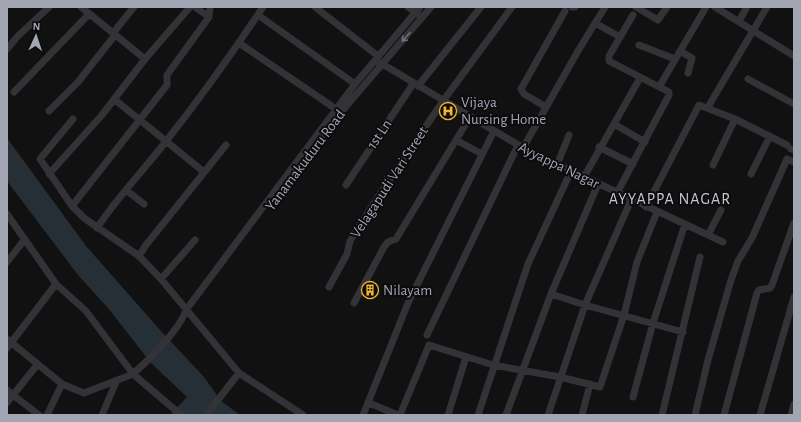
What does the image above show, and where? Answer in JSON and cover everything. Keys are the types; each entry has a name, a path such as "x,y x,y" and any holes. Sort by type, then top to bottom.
{"street":[{"path":"7,49 18,36 49,7"},
{"path":"49,111 78,82 134,7"},
{"path":"49,174 114,99 145,59 190,7"},
{"path":"195,7 209,17"},
{"path":"72,206 167,85 167,75 209,17 210,7"},
{"path":"98,228 111,206 166,142 239,43 263,7"},
{"name":"Ayyappa Nagar","path":"314,7 378,60 416,85 520,146 646,208 723,242"},
{"path":"408,7 418,10 424,17"},
{"name":"Yanamakuduru Road","path":"187,313 355,84 424,17 431,7"},
{"name":"1st Ln","path":"346,185 416,85 481,7"},
{"name":"Velagapudi Vari Street","path":"329,287 347,254 349,245 354,235 443,101 512,7"},
{"path":"546,107 524,94 521,89 568,9 575,7"},
{"path":"428,335 520,146 546,107 605,7"},
{"path":"637,7 658,20 667,7"},
{"path":"659,87 706,7"},
{"path":"715,7 794,56"},
{"path":"739,22 747,7"},
{"path":"708,107 766,7"},
{"path":"14,92 85,9 145,59"},
{"name":"Yanamakuduru Road","path":"187,313 378,60 418,10"},
{"path":"258,15 355,84"},
{"path":"617,193 669,95 669,92 609,61 609,56 633,15"},
{"path":"595,23 620,37"},
{"path":"239,43 336,109"},
{"path":"639,45 675,59"},
{"path":"680,51 692,58 688,73"},
{"path":"584,177 599,147 640,78"},
{"path":"748,79 794,104"},
{"path":"114,99 204,172"},
{"path":"646,208 696,107 701,105 708,107 770,136 791,148"},
{"path":"354,303 384,247 388,242 396,239 470,117"},
{"path":"74,119 40,159 72,206 84,218 139,256 162,279 187,313 239,373 303,415"},
{"path":"713,165 735,120"},
{"path":"614,124 645,142"},
{"path":"363,415 408,303 494,131"},
{"path":"557,165 569,135"},
{"path":"751,174 770,136"},
{"path":"456,140 482,154"},
{"path":"139,256 146,245 226,145"},
{"path":"599,147 632,164"},
{"path":"695,415 708,360 738,261 752,238 787,159 794,162"},
{"path":"478,415 528,264 571,171"},
{"path":"506,415 551,294 598,184"},
{"path":"126,190 144,204"},
{"path":"548,415 585,305 631,200"},
{"path":"708,235 721,210"},
{"path":"368,403 399,415 429,345 493,366 560,377 600,387 624,315 637,262 657,212"},
{"path":"7,214 56,284 86,311 133,374 180,415"},
{"path":"724,415 757,293 759,290 770,288 772,285 794,223"},
{"path":"633,397 653,322 685,224"},
{"path":"7,262 25,239"},
{"path":"162,279 195,240"},
{"path":"662,415 700,257"},
{"path":"56,284 8,343 62,384 84,393 116,382 133,374 147,361 187,313"},
{"path":"551,294 585,305 653,322 683,332"},
{"path":"760,415 794,297"},
{"path":"449,414 466,357"},
{"path":"7,403 10,392 37,365"},
{"path":"206,415 231,380 239,373"},
{"path":"102,415 116,382"},
{"path":"47,415 62,384"},
{"path":"582,415 590,384"},
{"path":"10,392 39,415"},
{"path":"791,415 794,404"}],"shaded area":[{"path":"7,138 86,246 160,330 204,377 221,401 240,415 170,415 187,397 151,363 108,308 78,275 7,181"}],"place":[{"name":"Vijaya Nursing Home","path":"448,111"},
{"name":"Nilayam","path":"370,290"}],"district":[{"name":"AYYAPPA NAGAR","path":"670,198"}]}
